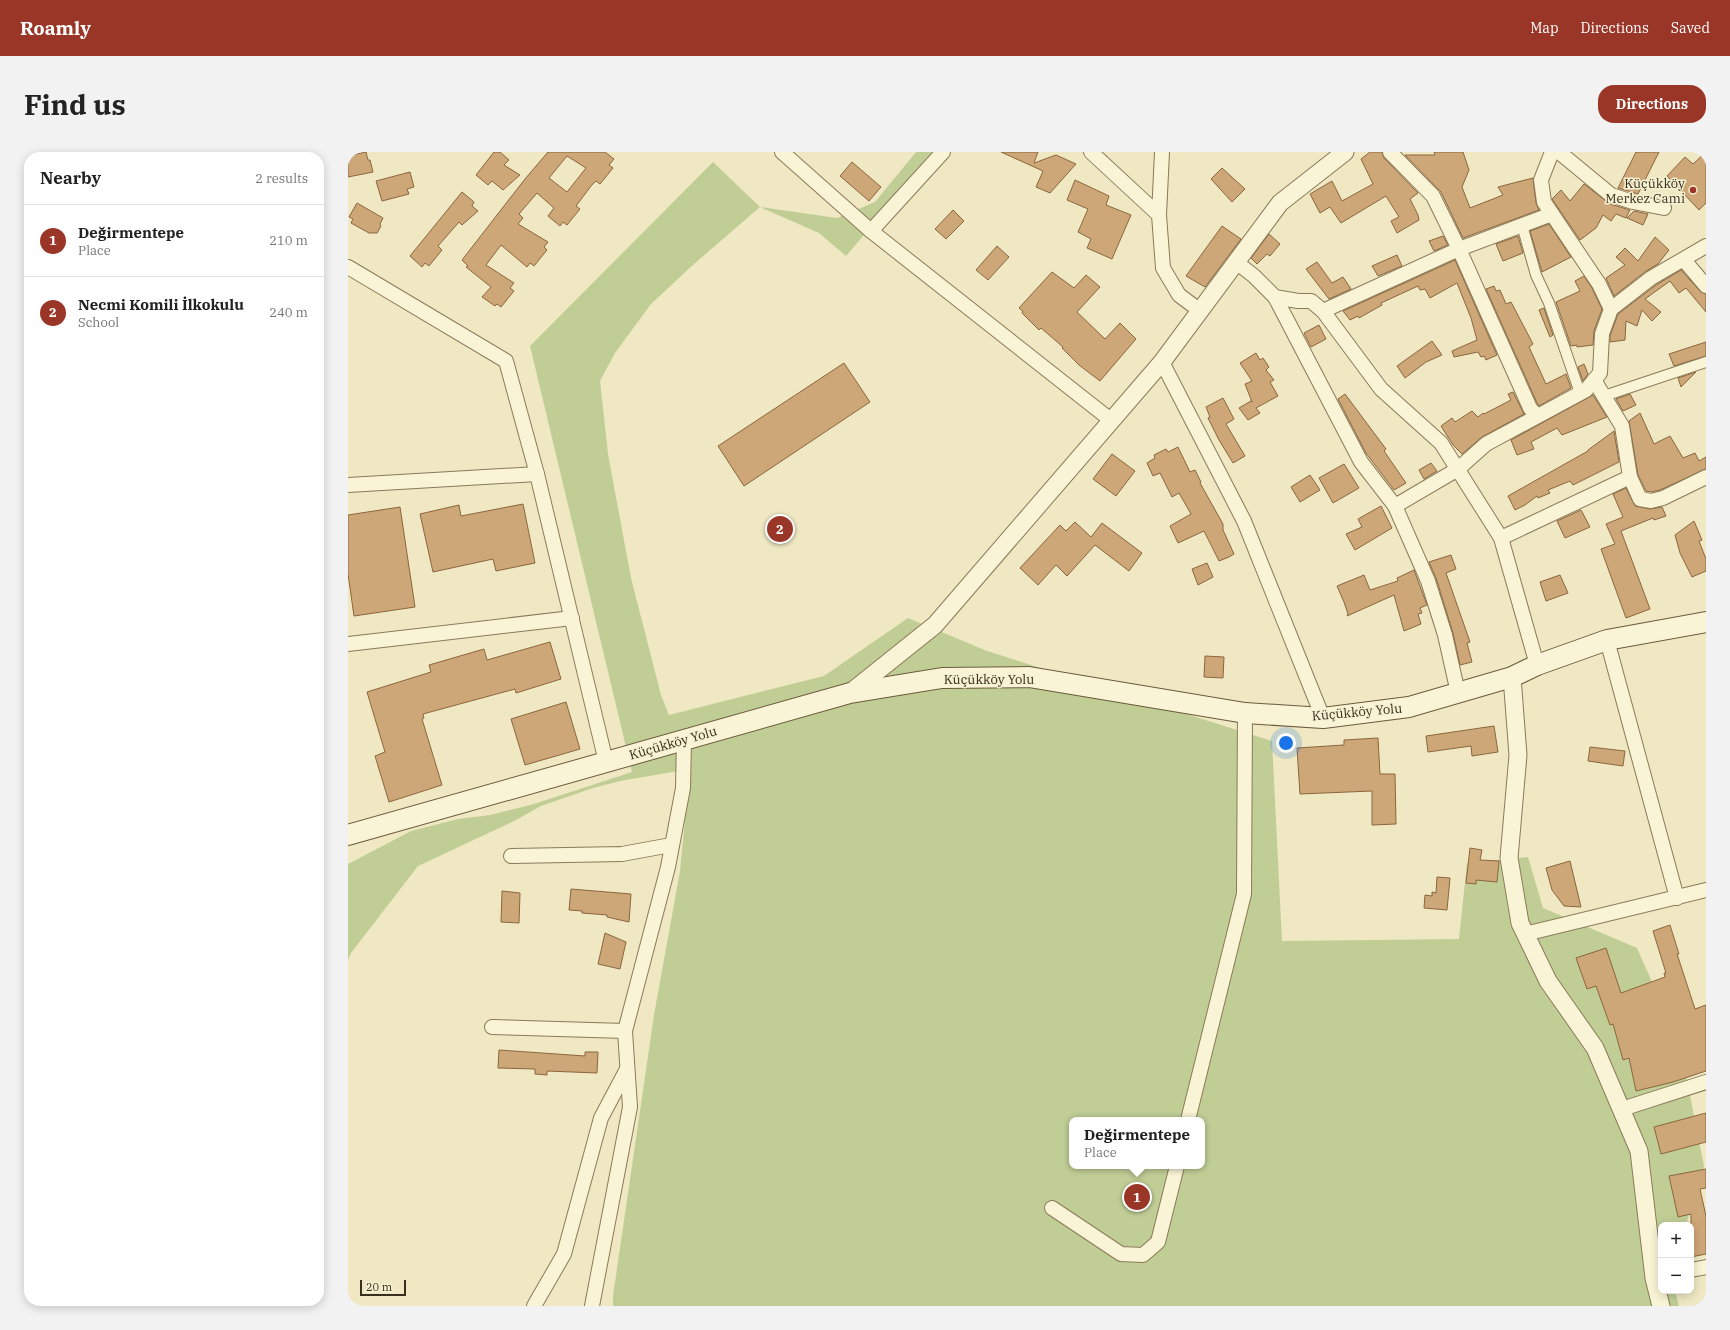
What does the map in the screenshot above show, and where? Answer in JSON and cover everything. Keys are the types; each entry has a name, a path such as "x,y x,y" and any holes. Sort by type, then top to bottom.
{"main road":[{"name":"Küçükköy Yolu","path":"348,835 850,693 942,678 1030,677 1245,713 1323,718 1409,707 1512,677 1537,665 1607,640 1706,622"}],"street":[{"path":"782,152 871,231 1112,421"},
{"path":"871,231 943,152"},
{"path":"1091,152 1159,214"},
{"path":"1162,152 1159,214 1163,268 1179,295 1199,310"},
{"path":"850,693 935,626 1162,362 1280,202 1345,152"},
{"path":"1390,152 1433,196 1459,249 1530,408 1537,416"},
{"path":"1552,152 1541,180 1544,202 1599,284 1611,309"},
{"path":"1559,152 1611,195 1633,202 1664,208"},
{"path":"1323,311 1459,249 1552,214"},
{"path":"1522,225 1536,275 1549,303 1580,393"},
{"path":"1395,506 1458,470 1486,444 1586,390 1600,373 1602,334 1611,309 1651,278 1706,246"},
{"path":"1684,260 1706,286"},
{"path":"1236,262 1254,276 1275,297 1361,462 1395,506 1428,581 1445,635 1458,693"},
{"path":"348,267 506,361 538,474 606,762"},
{"path":"1275,297 1298,301 1311,301 1323,311 1380,389 1441,443 1501,538 1537,665"},
{"path":"1162,362 1244,521 1323,718"},
{"path":"1604,396 1706,362"},
{"path":"1594,380 1622,426 1630,477 1640,499 1651,501 1663,498 1706,477"},
{"path":"348,485 538,474"},
{"path":"1501,538 1630,477"},
{"path":"348,644 572,618"},
{"path":"1607,640 1677,898"},
{"path":"1512,677 1518,754 1509,858 1520,923 1548,982 1595,1048 1639,1151 1661,1306"},
{"path":"1189,1117 1244,894 1245,713"},
{"path":"592,1306 630,1107 625,1031 668,867 683,788 684,740"},
{"path":"511,856 622,854 671,845"},
{"path":"1526,934 1706,890"},
{"path":"492,1027 625,1031"},
{"path":"534,1306 564,1254 601,1118 627,1069"},
{"path":"1622,1109 1706,1082"},
{"path":"1052,1208 1121,1254 1143,1255 1158,1242 1176,1169"},
{"path":"1694,1269 1706,1267"}],"green space":[{"path":"916,152 935,152 846,256 819,233 760,207 837,218 875,202"},
{"path":"713,162 760,207 694,264 651,304 615,353 600,381 608,454 631,578 661,695 669,715 824,676 908,618 987,651 1272,741 1282,941 1459,939 1467,863 1528,857 1543,908 1637,948 1680,1045 1704,1166 1687,1222 1658,1222 1658,1294 1676,1294 1679,1306 613,1306 613,1296 654,1015 680,871 690,769 620,781 593,788 541,806 514,821 418,866 351,953 348,960 348,864 411,831 458,819 490,815 534,804 632,772 530,346"}],"building":[{"path":"366,152 373,172 348,177 348,156"},
{"path":"494,152 500,152 509,160 504,165 520,175 503,190 492,181 488,185 476,175"},
{"path":"548,152 605,152 614,159 609,165 613,168 600,184 596,181 591,186 576,206 580,209 567,225 563,222 560,226 548,216 554,208 537,193 519,214 523,218 518,224 548,242 544,247 547,250 534,266 530,263 527,267 501,245 486,265 514,283 510,288 514,291 501,307 497,304 495,306 482,297 491,287 466,267 468,266 462,260","holes":["567,156 586,168 567,192 549,178"]},
{"path":"1001,152 1038,152 1034,163 1056,155 1076,164 1050,193 1036,187 1043,171"},
{"path":"1370,152 1382,152 1384,158 1418,193 1410,199 1419,220 1397,233 1391,221 1399,217 1386,196 1341,223 1330,207 1320,213 1310,194 1332,181 1342,201 1373,184 1361,159"},
{"path":"1434,152 1463,152 1469,170 1462,187 1470,208 1503,195 1498,187 1533,178 1536,203 1539,210 1463,238 1441,192 1405,155 1435,155"},
{"path":"1636,152 1659,152 1638,194 1618,188"},
{"name":"Küçükköy Merkez Cami","path":"1706,152 1706,203 1699,210 1667,176 1685,157 1693,164"},
{"path":"852,162 881,187 869,201 840,176"},
{"path":"1222,168 1245,189 1232,202 1211,179"},
{"path":"410,172 414,187 407,189 409,194 382,201 376,181"},
{"path":"1075,180 1109,196 1106,205 1131,215 1112,259 1087,248 1091,239 1078,232 1088,209 1067,200"},
{"path":"1584,184 1610,204 1630,210 1626,218 1616,214 1611,221 1603,215 1596,228 1580,240 1552,199 1561,190 1570,201"},
{"path":"462,192 474,202 472,206 478,211 462,225 459,222 438,246 442,250 429,266 425,263 422,267 410,256"},
{"path":"357,203 383,218 377,233 369,233 351,223 353,219 349,217"},
{"path":"953,210 964,221 946,239 935,229"},
{"path":"1634,211 1648,214 1643,225 1627,218"},
{"path":"1549,224 1571,257 1542,272 1530,231"},
{"path":"1222,226 1241,239 1205,287 1186,276"},
{"path":"1269,234 1280,244 1270,256 1267,254 1257,264 1251,258"},
{"path":"1443,236 1448,245 1434,251 1429,241"},
{"path":"1518,236 1523,253 1503,261 1496,244"},
{"path":"1655,237 1669,250 1658,264 1646,271 1614,296 1606,278 1625,265 1616,257 1625,248 1638,261"},
{"path":"997,246 1009,257 988,280 976,270"},
{"path":"1397,255 1402,266 1378,276 1372,266"},
{"path":"1455,260 1497,355 1486,360 1484,356 1481,357 1478,352 1454,357 1452,351 1477,340 1471,318 1457,283 1430,298 1425,289 1420,290 1418,286 1381,303 1382,305 1359,318 1358,316 1350,320 1343,311"},
{"path":"1317,262 1332,283 1343,277 1351,289 1329,299 1306,269"},
{"path":"1681,270 1700,291 1706,294 1706,312 1686,288 1679,293 1670,281 1645,299 1661,312 1652,321 1642,310 1637,326 1626,321 1625,340 1610,342 1610,336 1618,314 1656,285"},
{"path":"1052,272 1074,288 1086,275 1100,287 1077,312 1105,339 1120,323 1136,339 1100,381 1079,365 1062,348 1063,347 1041,328 1039,330 1019,308"},
{"path":"1584,276 1592,288 1602,309 1594,331 1593,345 1577,347 1577,345 1571,346 1556,302 1580,291 1575,281"},
{"path":"1494,286 1496,291 1500,290 1506,304 1511,302 1533,344 1529,347 1546,384 1566,374 1571,388 1539,406 1486,289"},
{"path":"1544,308 1553,335 1550,337 1539,310"},
{"path":"1319,325 1326,339 1311,347 1304,333"},
{"path":"1432,341 1442,355 1426,362 1405,378 1397,366"},
{"path":"1706,342 1706,356 1674,366 1669,354"},
{"path":"1256,353 1260,360 1263,358 1269,367 1266,370 1274,380 1270,382 1278,396 1256,408 1260,413 1248,420 1239,408 1251,401 1252,402 1245,384 1252,381 1240,363"},
{"path":"844,363 870,402 744,486 718,446"},
{"path":"1584,364 1588,374 1583,381 1578,367"},
{"path":"1696,372 1681,387 1678,378"},
{"path":"1513,392 1524,414 1482,437 1462,454 1453,445 1441,426 1452,418 1455,422 1472,411 1478,417 1483,413 1484,414 1511,400 1508,394"},
{"path":"1345,394 1386,449 1384,451 1406,483 1394,490 1366,453 1338,399"},
{"path":"1630,394 1636,405 1623,411 1616,399"},
{"path":"1593,395 1607,417 1562,435 1557,428 1531,442 1534,449 1517,455 1511,440"},
{"path":"1223,398 1234,419 1226,424 1245,456 1233,463 1208,418 1210,417 1206,407"},
{"path":"1640,413 1654,444 1670,436 1683,458 1695,453 1699,461 1706,457 1706,469 1660,490 1651,492 1646,491 1638,475 1629,421"},
{"path":"1614,431 1619,462 1573,485 1570,481 1548,490 1550,493 1538,498 1537,496 1515,510 1508,496 1588,451"},
{"path":"1178,447 1190,472 1195,470 1201,482 1200,483 1223,524 1223,530 1234,554 1229,557 1219,561 1204,531 1178,543 1170,526 1191,514 1179,493 1172,497 1160,473 1153,476 1147,463 1155,458 1154,455 1166,449 1168,452"},
{"path":"1112,454 1135,471 1116,496 1093,479"},
{"path":"1431,463 1437,471 1424,479 1419,470"},
{"path":"1344,464 1359,488 1333,503 1319,478"},
{"path":"1310,475 1320,490 1300,502 1291,487"},
{"path":"1626,488 1635,506 1650,509 1662,507 1666,516 1654,520 1653,518 1621,531 1650,609 1626,618 1601,549 1615,544 1606,524 1623,517 1613,494"},
{"path":"523,504 535,563 496,571 493,559 433,572 420,514 459,505 461,516"},
{"path":"1381,506 1392,528 1355,550 1346,534 1362,527 1358,519"},
{"path":"400,507 415,607 354,616 348,574 348,515"},
{"path":"1581,510 1590,527 1565,538 1557,521"},
{"path":"1694,521 1702,540 1699,541 1706,559 1706,571 1692,577 1680,553 1675,535"},
{"path":"1075,522 1091,537 1102,523 1142,553 1129,571 1095,545 1067,576 1056,565 1038,585 1020,568 1060,525 1066,531"},
{"path":"1451,555 1456,569 1446,573 1470,642 1467,643 1472,662 1460,665 1453,633 1436,578 1429,562"},
{"path":"1207,563 1213,577 1198,585 1192,569"},
{"path":"1414,570 1427,605 1420,608 1422,613 1418,614 1421,624 1404,631 1394,595 1347,616 1348,614 1344,602 1337,586 1364,575 1370,590 1398,581 1397,578"},
{"path":"1560,575 1568,593 1546,601 1540,582"},
{"path":"550,642 561,679 516,693 515,689 423,714 424,718 422,719 442,785 389,802 375,756 385,752 367,692 431,672 429,665 484,649 487,660"},
{"path":"1205,656 1224,657 1223,678 1204,677"},
{"path":"566,702 580,749 525,765 511,719"},
{"path":"1494,726 1498,752 1472,756 1471,746 1428,752 1426,736"},
{"path":"1378,738 1380,774 1395,774 1396,824 1372,825 1372,791 1300,794 1297,748 1344,745 1344,740"},
{"path":"1590,747 1625,751 1623,766 1588,761"},
{"path":"1470,848 1482,850 1480,860 1499,861 1497,882 1476,880 1476,884 1466,883"},
{"path":"1570,861 1581,907 1564,906 1552,890 1546,868"},
{"path":"1437,877 1450,878 1447,910 1424,908 1425,895 1432,896 1432,892 1436,893"},
{"path":"571,889 631,894 629,922 607,917 607,915 582,913 582,911 569,910"},
{"path":"502,891 520,893 519,923 501,922"},
{"path":"1670,925 1679,954 1677,954 1695,1009 1706,1005 1706,1071 1673,1082 1636,1091 1629,1058 1623,1060 1613,1024 1610,1025 1596,986 1587,989 1576,958 1606,948 1621,993 1665,977 1664,973 1666,973 1653,931"},
{"path":"605,933 626,942 620,969 598,964"},
{"path":"499,1050 585,1056 585,1052 598,1052 597,1073 547,1071 547,1075 535,1074 535,1069 498,1068"},
{"path":"1706,1113 1706,1142 1661,1154 1654,1127"},
{"path":"1706,1169 1706,1188 1700,1189 1706,1216 1706,1254 1694,1256 1694,1222 1691,1222 1691,1214 1678,1217 1669,1176"}],"place":[{"name":"Küçükköy Merkez Cami","path":"1693,190"},
{"name":"Necmi Komili İlkokulu","path":"780,529"},
{"name":"Değirmentepe","path":"1137,1197"}]}
